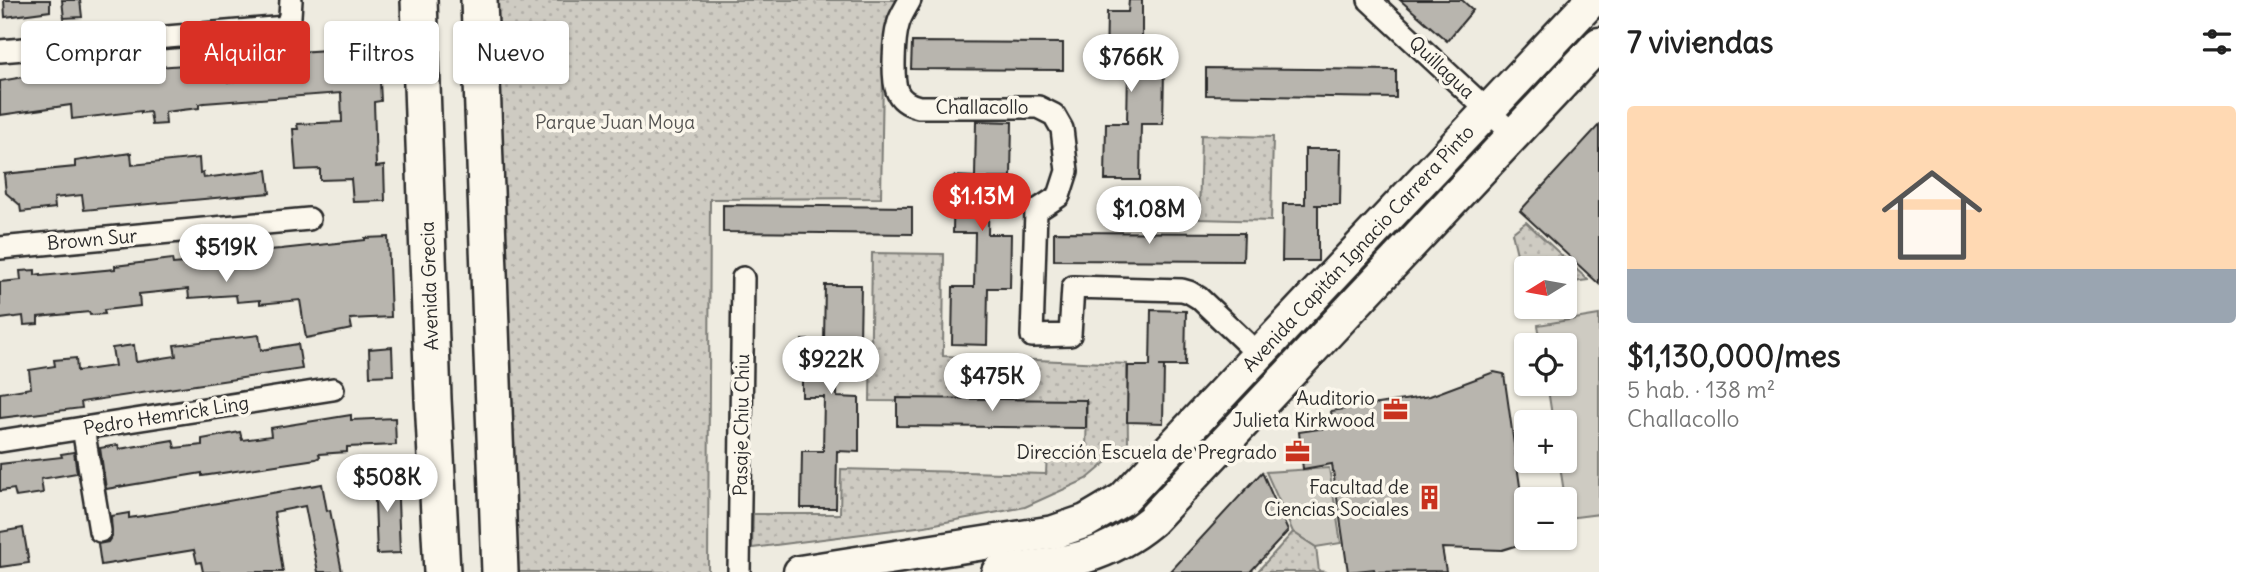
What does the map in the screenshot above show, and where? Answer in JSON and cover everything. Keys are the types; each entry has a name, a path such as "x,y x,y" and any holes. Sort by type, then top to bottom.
{"main road":[{"name":"Avenida Grecia","path":"419,0 442,572"},
{"path":"479,0 501,569"}],"street":[{"path":"0,51 286,27 291,0"},
{"name":"Challacollo","path":"910,0 898,22 896,34 895,82 903,100 919,107 1038,107 1054,115 1062,129 1067,172 1059,196 1035,211 1032,337 1070,335 1073,287 1182,290 1199,298 1258,354"},
{"name":"Quillagua","path":"1369,0 1514,135"},
{"name":"Avenida Capitán Ignacio Carrera Pinto","path":"800,572 1042,534 1086,521 1123,499 1592,0"},
{"name":"Avenida Capitán Ignacio Carrera Pinto","path":"998,572 1084,558 1111,548 1138,532 1599,44"},
{"name":"Brown Sur","path":"0,248 309,219"},
{"name":"Pasaje Chiu Chiu","path":"739,572 743,278"},
{"path":"1258,354 1284,379"},
{"name":"Pedro Hemrick Ling","path":"0,441 333,388"},
{"path":"83,428 100,531"}],"green space":[{"name":"Parque Juan Moya","path":"486,0 898,0 888,22 886,73 883,74 881,198 710,199 708,572 511,572 490,84 569,84 569,21 487,21"},
{"path":"1201,135 1273,137 1271,221 1199,219"},
{"path":"1526,222 1562,256 1517,256 1512,233"},
{"path":"872,253 944,254 943,356 1127,364 1128,444 1087,479 1025,507 925,526 752,548 753,514 840,514 841,469 1046,474 1047,451 1086,452 1087,402 870,401"},
{"path":"1577,270 1588,280 1577,281"},
{"path":"1599,315 1599,514 1577,517 1577,487 1563,487 1561,473 1577,473 1577,410 1551,410 1549,396 1577,396 1577,333 1539,333 1538,325"},
{"path":"1329,468 1341,543 1316,547 1293,532 1266,472"},
{"path":"1293,532 1316,547 1319,571 1326,572 1257,572"}],"building":[{"path":"4,0 50,0 50,11 5,17"},
{"path":"62,0 80,0 82,17 64,18"},
{"path":"1129,0 1142,0 1142,70 1164,70 1163,124 1141,124 1140,180 1105,180 1106,123 1127,123 1128,69 1106,69 1107,12 1128,12"},
{"path":"1400,0 1462,0 1473,10 1447,41"},
{"path":"912,42 1063,43 1063,70 911,69"},
{"path":"324,50 324,84 380,84 381,101 374,102 376,167 384,166 385,201 353,202 351,179 320,180 320,169 296,170 293,129 298,129 297,124 342,122 341,93 204,103 199,104 199,108 165,112 166,124 152,125 150,112 141,111 72,119 71,105 0,115 0,81 21,77 21,84 166,84 166,66 180,65 180,84 310,84 310,51"},
{"path":"1206,68 1396,70 1396,98 1206,95"},
{"path":"976,121 1012,122 1011,177 989,177 988,234 1011,234 1010,288 988,288 987,345 952,344 953,287 974,287 975,233 953,233 954,176 975,177"},
{"path":"1599,125 1599,284 1577,264 1577,256 1569,256 1520,211"},
{"path":"1305,149 1341,149 1340,205 1318,205 1318,261 1282,261 1283,204 1305,204"},
{"path":"131,153 132,165 199,158 200,173 203,172 204,178 267,170 270,193 84,210 82,195 54,198 55,208 21,212 20,205 6,193 4,174 75,167 75,161"},
{"path":"723,205 912,207 912,234 723,232"},
{"path":"1054,232 1244,233 1243,261 1054,260"},
{"path":"388,237 391,317 350,319 352,329 306,338 300,300 260,304 260,300 237,302 236,295 189,298 188,289 139,294 140,306 104,310 105,314 90,315 89,312 38,317 38,324 24,325 23,316 0,319 0,282 21,280 20,271 35,270 35,275 41,276 115,269 115,266 172,259 173,264 218,260 217,254"},
{"path":"825,285 861,285 860,341 838,341 837,397 859,398 859,452 837,451 836,508 801,508 802,451 823,451 824,397 802,397 802,340 824,340"},
{"path":"1151,310 1186,311 1185,366 1164,366 1163,423 1127,422 1128,366 1150,366"},
{"path":"259,335 261,350 298,344 302,369 81,402 82,408 0,418 0,393 31,388 29,370 55,366 54,360 76,358 77,371 115,366 112,348 134,345 136,362 176,356 174,345"},
{"path":"392,347 393,375 370,376 369,349"},
{"name":"Facultad de Ciencias Sociales","path":"1494,372 1504,374 1514,444 1514,473 1518,473 1520,487 1514,487 1514,546 1502,550 1442,548 1446,571 1375,572 1374,569 1348,572 1332,464 1303,469 1299,432 1333,427 1331,411 1430,396"},
{"path":"897,398 1086,400 1086,428 897,426"},
{"path":"351,415 351,420 395,418 396,445 347,447 347,452 319,454 320,457 316,459 202,476 202,473 106,489 100,448 118,445 119,449 173,440 175,448 202,445 202,439 240,432 242,440 271,436 270,428"},
{"path":"74,452 77,473 41,479 43,493 16,497 14,489 0,491 0,464 62,457 61,454"},
{"path":"1262,472 1288,531 1250,572 1170,572"},
{"path":"397,474 400,553 377,554 374,475"},
{"path":"322,484 342,572 318,572 305,506 274,512 283,572 203,572 201,562 197,563 194,550 101,565 98,544 108,542 112,536 111,516 129,513 129,518"},
{"path":"23,528 29,563 0,567 0,532"}],"place":[{"name":"Auditorio Julieta Kirkwood","path":"1395,409"},
{"name":"Dirección Escuela de Pregrado","path":"1297,452"},
{"name":"Facultad de Ciencias Sociales","path":"1429,498"}]}
